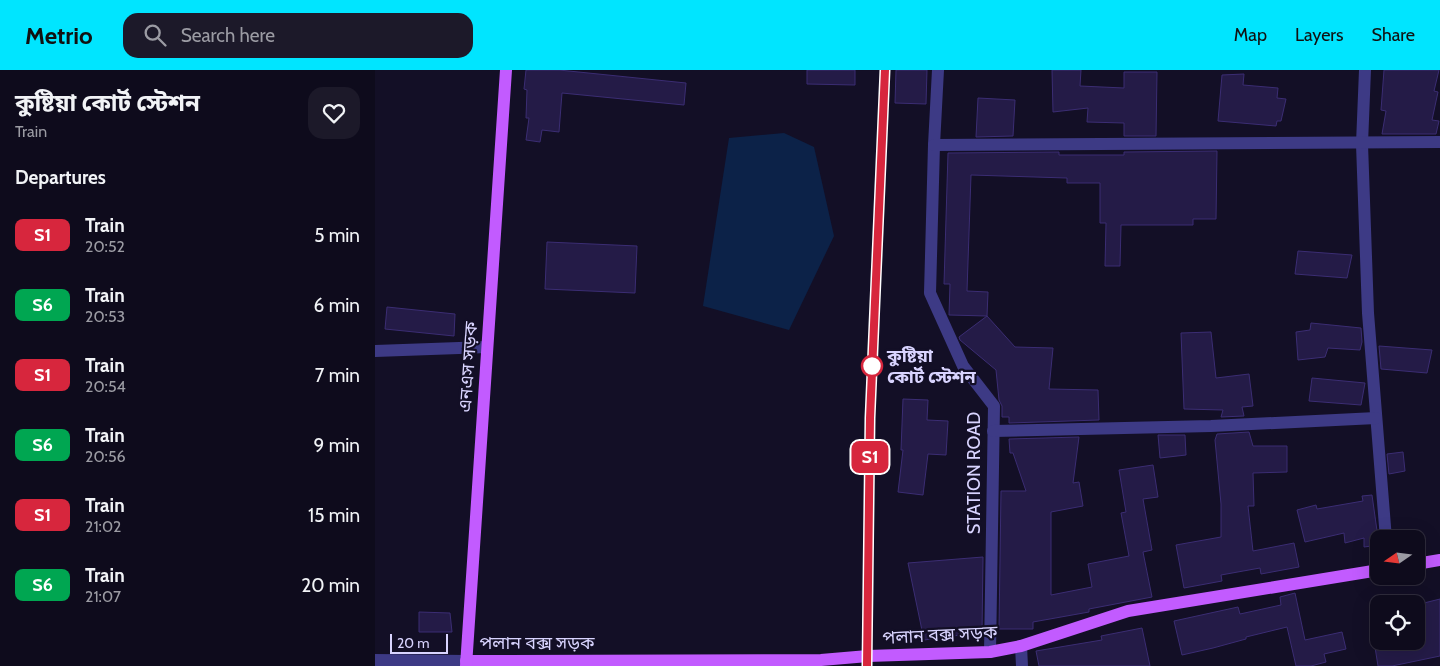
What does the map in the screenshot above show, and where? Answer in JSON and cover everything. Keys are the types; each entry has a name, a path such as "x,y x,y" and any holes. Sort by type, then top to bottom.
{"main road":[{"name":"এনএস সড়ক","path":"466,663 507,70"},
{"path":"1425,562 1440,560"},
{"name":"পলান বক্স সড়ক","path":"466,663 821,660 868,656 990,652 1021,646 1128,611 1370,571"}],"street":[{"name":"STATION ROAD","path":"938,70 930,293 963,366 994,406 990,652"},
{"path":"1365,70 1362,144 1368,312 1385,530"},
{"path":"934,145 1362,144 1440,142"},
{"path":"375,351 487,347"},
{"path":"993,431 1211,426 1377,418"},
{"path":"1021,646 1022,666"},
{"name":"পলান বক্স সড়ক","path":"375,660 466,663"}],"water":[{"path":"784,133 814,147 834,236 789,330 703,306 729,138"}],"building":[{"path":"526,70 559,70 686,83 684,105 562,93 559,132 542,130 540,142 526,140 529,118 526,118 527,90 524,89"},
{"path":"807,70 855,70 855,85 807,84"},
{"path":"896,70 927,70 926,104 895,103"},
{"path":"1052,70 1081,70 1080,86 1124,88 1124,72 1157,72 1156,136 1124,136 1124,123 1087,122 1088,108 1053,112"},
{"path":"1384,70 1439,70 1434,91 1438,92 1432,120 1439,121 1436,134 1382,134 1386,111 1381,110"},
{"path":"1244,74 1243,85 1278,88 1277,98 1286,99 1281,121 1277,121 1276,126 1218,121 1222,75"},
{"path":"978,98 1015,100 1013,136 976,137"},
{"path":"1217,151 1216,219 1193,219 1193,225 1121,225 1120,266 1105,266 1106,223 1100,223 1100,183 1067,183 1067,178 971,175 967,291 988,292 987,316 949,315 950,284 944,284 948,153 1059,152 1059,155 1124,155 1124,152"},
{"path":"547,242 637,246 635,293 545,289"},
{"path":"1298,251 1352,255 1347,278 1295,274"},
{"path":"387,307 455,314 454,336 385,329"},
{"path":"987,316 1015,347 1053,348 1049,389 1098,390 1099,420 1009,423 1009,417 1002,417 996,370 960,340 959,337"},
{"path":"1311,323 1361,328 1362,342 1360,350 1328,348 1325,357 1298,360 1296,332 1310,330"},
{"path":"1211,332 1216,378 1249,374 1253,406 1242,407 1244,416 1221,417 1223,410 1184,409 1181,333"},
{"path":"1379,346 1432,350 1427,373 1381,369"},
{"path":"1312,378 1365,383 1361,405 1309,401"},
{"path":"903,399 928,400 927,420 948,421 946,455 928,454 923,495 898,492 903,450 901,450"},
{"path":"1249,432 1253,446 1287,446 1287,472 1253,473 1254,506 1248,506 1253,551 1294,543 1299,567 1261,574 1260,568 1221,575 1222,581 1184,588 1176,545 1221,537 1221,504 1215,440 1217,434"},
{"path":"1158,435 1185,435 1186,455 1160,458"},
{"path":"1079,437 1073,483 1079,482 1083,506 1051,512 1051,595 1092,587 1088,564 1129,556 1121,513 1126,512 1119,470 1153,465 1158,497 1143,499 1152,550 1143,552 1152,597 1089,609 1089,612 1033,622 1033,629 999,629 1001,491 1026,491 1013,453 1010,453 1009,439"},
{"path":"1403,452 1405,471 1389,474 1387,454"},
{"path":"1372,495 1377,530 1370,530 1370,546 1364,547 1364,538 1345,543 1344,533 1305,542 1297,510 1316,505 1317,509 1363,501 1362,496"},
{"path":"983,557 982,632 924,640 908,563"},
{"path":"1295,593 1305,640 1342,632 1346,649 1324,654 1326,662 1311,666 1296,666 1287,627 1182,655 1174,621 1238,607 1240,614 1281,605 1280,597"},
{"path":"1440,599 1440,656 1392,666 1378,666 1375,650 1425,650 1425,603"},
{"path":"419,612 450,613 452,632 419,632"},
{"path":"1142,628 1150,666 1039,666 1036,651 1102,640 1101,636"}],"railway":[{"path":"867,666 870,418 885,70"}],"train":[{"name":"S1","path":"867,666 870,418 885,70"}],"place":[{"name":"কুষ্টিয়া কোর্ট স্টেশন","path":"872,366"}]}
